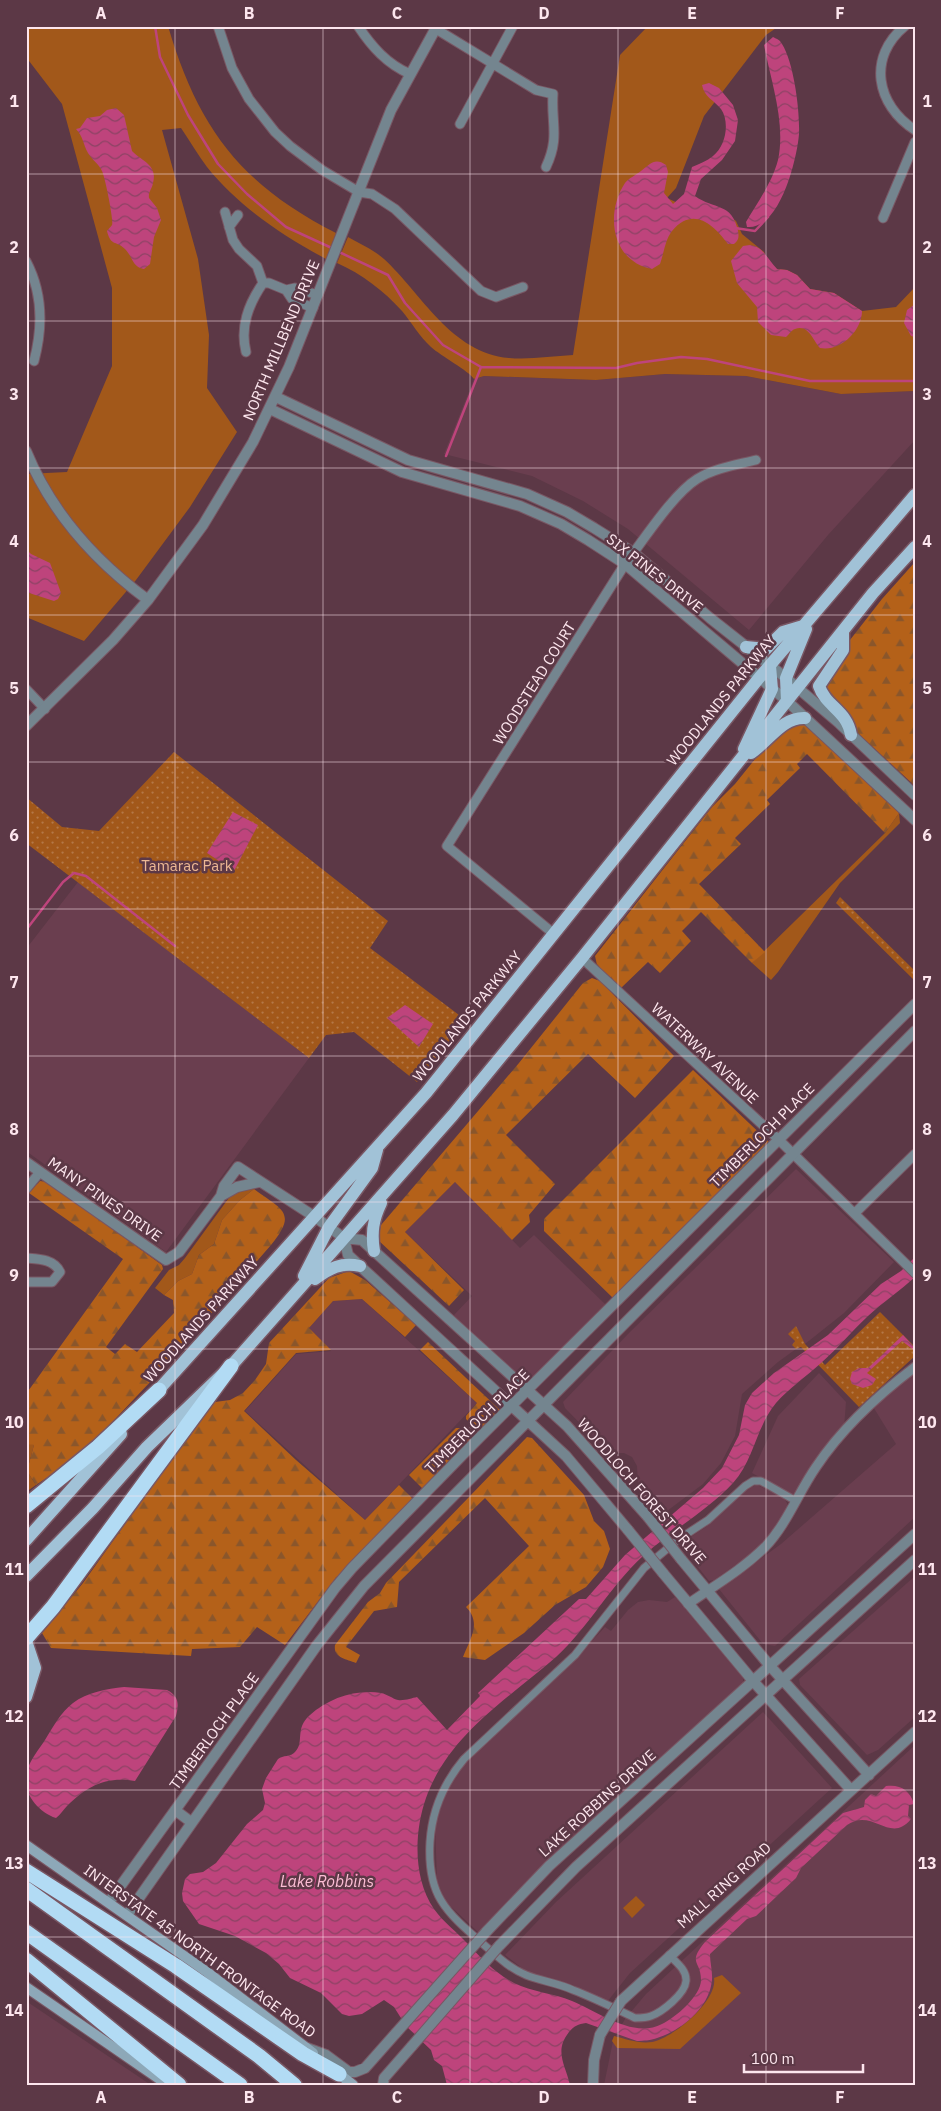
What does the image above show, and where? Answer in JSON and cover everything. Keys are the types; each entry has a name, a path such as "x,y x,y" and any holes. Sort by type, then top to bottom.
{"highway":[{"path":"26,1639 82,1568 231,1366"},
{"path":"26,1506 98,1447 159,1390"},
{"path":"26,1871 176,1966 303,2054 339,2074"},
{"path":"26,1889 259,2056 294,2085"},
{"path":"26,1932 240,2085"},
{"path":"26,1960 179,2085"}],"main road":[{"name":"WOODLANDS PARKWAY","path":"27,1540 426,1093 759,678 915,495"},
{"path":"26,1576 39,1565 147,1447 231,1366 453,1115 582,958 873,593 915,547"},
{"path":"787,701 786,678 812,615"},
{"path":"746,647 766,649 782,632 803,626"},
{"path":"844,631 843,650 819,686 822,694 849,723 851,735"},
{"path":"740,760 750,733 772,689 770,666"},
{"path":"740,760 764,744 786,722 794,718 805,718"},
{"path":"296,1292 329,1227 372,1168 379,1146"},
{"path":"374,1251 372,1238 374,1219 389,1188"},
{"path":"296,1292 334,1267 348,1264 360,1266"},
{"path":"26,1588 39,1565"},
{"path":"26,1639 28,1652 34,1662 34,1676 26,1697"},
{"name":"INTERSTATE 45 NORTH FRONTAGE ROAD","path":"26,1845 127,1915 307,2048 353,2085"},
{"path":"26,1987 168,2085"}],"street":[{"path":"218,26 232,68 260,115 275,132 305,158 359,192 372,194 395,209 481,291 496,297 523,287"},
{"path":"358,26 377,52 395,68 410,74"},
{"path":"460,124 513,26"},
{"path":"905,26 886,48 881,80 882,90 890,107 906,124 915,130"},
{"path":"436,28 536,90 553,94 552,113 556,140 546,166"},
{"name":"NORTH MILLBEND DRIVE","path":"26,726 113,640 148,600 203,525 253,442 276,396 313,308 391,110 436,28"},
{"path":"883,218 915,142"},
{"path":"225,212 229,227 239,249 257,266 263,283 245,318 242,338 246,352"},
{"path":"229,227 238,214"},
{"path":"26,261 37,290 41,321 40,340 34,361"},
{"path":"263,283 269,283 286,290 292,299 313,308"},
{"path":"286,290 295,288 318,295"},
{"name":"SIX PINES DRIVE","path":"276,396 389,451 425,466 527,494 567,512 634,553 798,688 915,795"},
{"name":"SIX PINES DRIVE","path":"270,409 384,464 419,478 520,506 548,518 588,540 625,564 787,701 913,817"},
{"path":"26,451 46,492 73,532 112,570 148,600"},
{"path":"384,464 389,451"},
{"name":"WOODSTEAD COURT","path":"554,934 446,846 625,564 688,486 720,469 756,460"},
{"path":"26,689 45,709"},
{"name":"WATERWAY AVENUE","path":"582,958 792,1153 915,1273"},
{"name":"TIMBERLOCH PLACE","path":"109,1902 335,1588 512,1406 915,1004"},
{"path":"127,1915 338,1616 364,1586 527,1419 915,1031"},
{"path":"855,1213 915,1154"},
{"name":"MANY PINES DRIVE","path":"26,1162 166,1260 179,1252 221,1196 224,1186 238,1167 315,1217"},
{"path":"26,1189 40,1172"},
{"path":"221,1196 237,1187 259,1182"},
{"name":"WOODLOCH FOREST DRIVE","path":"315,1217 344,1238 362,1240 543,1403 579,1438 648,1517 770,1666 868,1774"},
{"path":"344,1238 348,1255 577,1467 753,1681 851,1790"},
{"path":"26,1258 50,1262 57,1265 60,1272 52,1282 26,1282"},
{"path":"688,1604 766,1546 816,1467 840,1437 889,1386 915,1367"},
{"path":"669,1955 685,1972 686,1982 682,1991 660,2012 649,2018 635,2018 555,1982 526,1975 504,1962 451,1916 441,1902 434,1886 430,1874 431,1827 438,1800 452,1773 575,1656 636,1577 669,1547 708,1520 750,1482 761,1481 796,1501"},
{"path":"390,1531 404,1544"},
{"name":"LAKE ROBBINS DRIVE","path":"307,2048 326,2055 349,2072 365,2068 531,1884 915,1534"},
{"path":"383,2085 384,2078 499,1946 561,1880 915,1560"},
{"name":"MALL RING ROAD","path":"593,2085 594,2060 600,2035 621,2001 669,1955 915,1732"},
{"path":"686,1743 695,1758"},
{"path":"175,1810 191,1822"},
{"path":"610,1811 623,1825"}],"shaded area":[{"path":"665,374 746,376 841,394 915,391 915,440 828,535 749,630 628,529 583,501 532,476 444,454 474,379 484,376 596,380"},
{"path":"78,882 309,1058 166,1252 26,1151 26,949"},
{"path":"796,1169 894,1262 844,1313 805,1344 788,1333 795,1341 792,1345 796,1349 778,1362 742,1394 735,1436 721,1463 703,1484 659,1517 638,1487 637,1466 632,1457 624,1453 609,1453 565,1408 563,1402 629,1333"},
{"path":"455,1182 520,1248 534,1235 606,1305 531,1379 524,1380 515,1373 455,1317 454,1315 472,1296 405,1232"},
{"path":"362,1299 477,1403 365,1520 245,1411 296,1354 331,1351 309,1328 333,1301"},
{"path":"915,1372 915,1517 775,1646 763,1644 719,1589 781,1544 896,1444 872,1405"},
{"path":"819,1373 846,1402 844,1428 793,1495 752,1473 778,1416"},
{"path":"757,1485 783,1497 787,1503 787,1509 768,1538 754,1552 714,1580 709,1581 680,1544 706,1527 747,1488"},
{"path":"915,1576 915,1717 878,1750 867,1755 800,1685 799,1679"},
{"path":"675,1597 738,1671 743,1678 743,1683 479,1933 445,1901 437,1880 435,1825 449,1785 469,1759 562,1673 605,1627 611,1631 628,1610 638,1602 649,1600 667,1602"},
{"path":"763,1712 832,1788 630,1973 607,2002 573,1985 527,1972 505,1955 556,1902"},
{"path":"915,1745 915,2085 604,2085 613,2041 625,2019 646,1994"},
{"path":"26,2001 151,2085 26,2085"}],"green space":[{"path":"26,26 168,26 194,95 209,124 228,150 249,173 274,195 303,215 336,233 326,259 310,250 277,230 233,195 207,167 181,128 162,130 198,259 209,335 207,388 237,432 190,507 136,580 84,641 26,617 26,474 67,472 112,366 112,288 62,104 26,57"},
{"path":"648,26 779,26 766,35 704,116 676,188 667,198 680,204 723,211 736,221 742,234 764,252 768,261 777,269 787,270 797,275 810,289 834,293 862,311 896,307 915,287 915,391 841,394 746,376 665,374 596,380 484,376 474,379 431,347 402,311 380,290 355,272 337,263 348,237 371,250 384,259 398,273 439,320 454,334 470,345 489,354 509,358 573,355 620,55"},
{"path":"915,562 915,786 820,698 825,672 882,599"},
{"path":"802,722 899,813 885,833 807,754 797,764 800,768 767,800 770,804 735,838 741,844 699,884 765,952 752,963 701,912 682,931 691,941 660,973 648,962 621,988 597,965 595,956 712,807 735,784 784,723"},
{"name":"Tamarac Park","path":"174,752 388,921 370,948 467,1021 417,1082 354,1032 326,1035 309,1058 26,843 26,797 62,827 99,831"},
{"path":"899,813 900,823 840,883 771,980 752,963 885,833"},
{"path":"840,897 915,971 915,981 836,903"},
{"path":"592,978 600,981 674,1056 635,1098 588,1054 506,1135 555,1184 529,1215 530,1222 512,1240 455,1182 405,1232 464,1290 449,1306 378,1240 381,1225 519,1063 583,983"},
{"path":"693,1070 769,1142 613,1298 544,1231 544,1219"},
{"path":"40,1181 47,1182 162,1265 163,1269 106,1347 115,1354 125,1344 137,1352 174,1313 173,1300 164,1295 178,1281 192,1274 199,1255 214,1244 222,1220 240,1200 254,1189 279,1207 285,1218 284,1225 271,1245 170,1361 99,1436 70,1462 36,1485 27,1471 34,1445 26,1444 26,1394 123,1259 29,1193"},
{"path":"247,1188 254,1189 240,1200 222,1220 214,1244 199,1255 192,1274 178,1281 164,1295 155,1288 169,1270 179,1265 185,1258 231,1195"},
{"path":"349,1271 365,1280 416,1325 405,1337 362,1299 333,1301 309,1328 331,1350 296,1353 244,1411 296,1460 365,1520 399,1485 413,1499 335,1579 285,1645 257,1627 240,1647 192,1649 191,1656 51,1648 42,1633 83,1583 198,1422 215,1402 230,1400 243,1393 266,1364 269,1343 329,1278"},
{"path":"880,1312 915,1347 915,1356 859,1407 801,1347 796,1349 792,1345 795,1341 788,1334 796,1326 805,1344 825,1365"},
{"path":"428,1342 501,1411 483,1430 478,1430 466,1419 466,1416 477,1403 420,1350"},
{"path":"456,1428 461,1428 472,1440 423,1489 409,1475"},
{"path":"527,1437 532,1438 584,1495 594,1521 604,1531 610,1549 603,1567 586,1587 555,1605 524,1633 485,1660 463,1657 474,1625 471,1613 466,1607 529,1546 485,1498 399,1582 397,1607 374,1611 346,1647 360,1655 356,1663 338,1655 335,1645 368,1602 380,1593 386,1583"},
{"path":"26,1444 34,1445 27,1471 36,1485 26,1492"},
{"path":"636,1896 645,1905 632,1918 623,1908"},
{"path":"722,1975 741,1993 680,2049 617,2048 612,2041 614,2036 637,2042 652,2042 671,2034 702,2007 709,1997 714,1978"}],"water":[{"path":"773,37 782,44 793,75 798,113 798,145 785,191 777,205 769,217 759,225 747,227 746,222 772,177 778,160 780,146 777,102 764,45"},
{"path":"709,83 719,88 733,105 738,120 735,141 722,160 701,179 695,196 727,211 731,215 738,231 738,240 734,244 728,244 709,225 695,219 688,220 672,231 666,242 660,264 652,269 638,264 620,246 614,221 615,208 625,183 650,164 656,162 666,165 668,172 664,193 673,204 684,194 692,167 717,152 724,140 726,127 724,114 721,109 703,89 702,85"},
{"path":"116,108 124,115 132,151 148,164 153,171 154,177 149,198 157,208 161,220 154,237 150,264 144,269 135,264 122,246 110,239 107,231 112,222 102,171 91,158 82,137 76,129 80,128 87,118 100,116 107,110"},
{"path":"750,245 759,248 777,269 787,270 797,275 810,289 834,293 862,311 854,333 842,343 828,348 820,348 807,331 800,328 794,330 786,337 771,335 758,322 757,307 737,283 731,261 743,246"},
{"path":"915,304 915,337 911,336 904,323 907,310"},
{"path":"26,549 31,554 50,563 61,593 58,599 54,601 26,592"},
{"path":"233,812 258,825 234,871 207,853"},
{"path":"405,1005 433,1024 419,1047 387,1018"},
{"name":"Lake Robbins","path":"915,1257 915,1277 868,1316 827,1357 776,1403 764,1422 746,1464 733,1483 712,1503 643,1556 620,1580 568,1645 482,1719 449,1755 436,1775 422,1811 418,1840 419,1870 427,1897 434,1909 442,1919 501,1975 521,1986 572,2001 616,2022 628,2026 651,2028 674,2017 697,1993 701,1980 696,1958 705,1942 843,1813 864,1807 865,1800 871,1794 876,1796 886,1786 896,1786 904,1789 912,1799 914,1804 909,1805 908,1816 911,1819 903,1826 896,1828 888,1828 865,1820 847,1825 801,1868 796,1878 756,1916 747,1919 710,1954 712,1978 707,1997 693,2016 672,2032 649,2040 637,2041 586,2023 573,2028 562,2045 561,2052 570,2085 447,2085 442,2066 434,2060 431,2050 406,2026 394,2007 384,2000 362,2014 349,2016 342,2014 321,1993 290,1978 279,1964 266,1953 235,1936 199,1924 183,1901 182,1893 185,1879 190,1874 203,1872 216,1863 247,1824 263,1810 265,1803 262,1789 266,1778 278,1759 293,1754 298,1748 302,1725 310,1715 317,1709 343,1696 372,1692 385,1694 398,1700 417,1697 447,1730 480,1696 478,1693 579,1599 586,1599 625,1555 703,1488 722,1468 739,1435 745,1405 752,1393 774,1373 828,1335 881,1284 901,1271"},
{"path":"903,1335 915,1348 915,1351 902,1341 867,1373 876,1379 872,1385 863,1388 852,1384 850,1379 852,1372 859,1368 868,1368"},
{"path":"124,1687 167,1690 176,1698 178,1708 176,1716 135,1781 115,1780 98,1784 74,1799 56,1818 42,1811 28,1792 25,1778 33,1758 57,1720 79,1699 104,1690"}],"waterway":[{"path":"155,26 160,57 188,115 218,164 247,194 286,227 334,249"},
{"path":"735,228 755,231 768,217"},
{"path":"339,252 388,275 405,303 443,345 481,367 616,368 681,357 707,359 810,381 915,381"},
{"path":"446,456 481,367"},
{"path":"26,930 63,882 74,873 86,876 175,946"}]}
